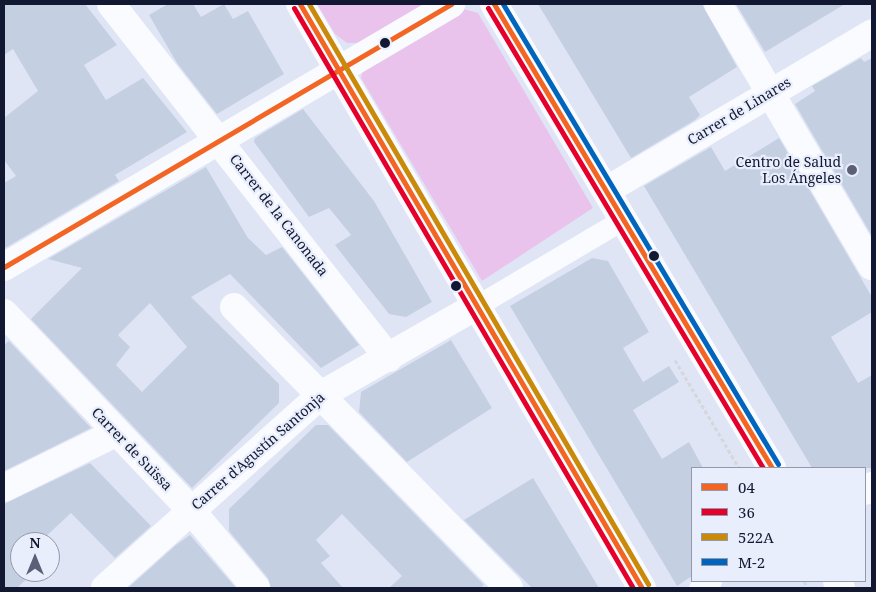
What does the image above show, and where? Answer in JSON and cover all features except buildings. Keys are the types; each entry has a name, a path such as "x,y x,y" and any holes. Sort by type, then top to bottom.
{"street":[{"name":"Carrer de la Canonada","path":"111,4 221,140 389,358"},
{"path":"300,4 642,588"},
{"path":"4,267 221,140 338,68 451,4"},
{"path":"494,4 625,218 771,467"},
{"path":"718,4 872,266"},
{"name":"Carrer de Linares","path":"607,190 872,33"},
{"path":"478,305 625,218"},
{"name":"Carrer d'Agustín Santonja","path":"105,588 190,509 321,395 389,358 478,305"},
{"path":"234,307 509,588"},
{"name":"Carrer de Suïssa","path":"4,313 190,509 256,588"},
{"path":"4,488 116,433"},
{"path":"699,588 710,582"}],"shaded area":[{"path":"317,4 427,4 360,43 347,43 335,34"},
{"path":"456,7 478,13 593,208 482,281 361,78 364,65"}],"transit line":[{"name":"04","path":"300,4 642,588"},
{"name":"522A","path":"309,4 648,584"},
{"name":"04","path":"4,267 451,4"},
{"name":"04","path":"494,4 771,467"},
{"name":"M-2","path":"503,4 778,464"},
{"name":"36","path":"294,8 633,588"},
{"name":"36","path":"488,8 762,467"}],"place":[{"name":"Centro de Salud Los Ángeles","path":"852,170"}]}
